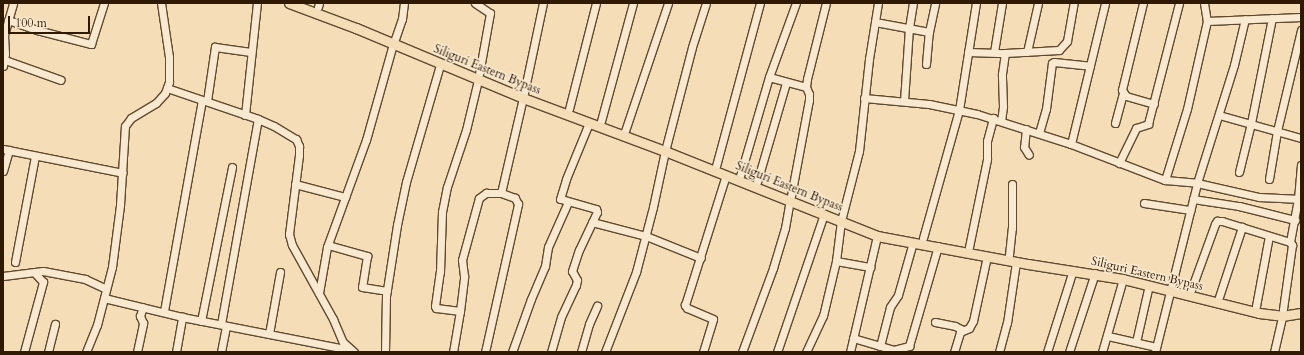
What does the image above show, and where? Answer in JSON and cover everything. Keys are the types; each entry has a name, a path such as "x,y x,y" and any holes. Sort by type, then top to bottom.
{"main road":[{"name":"Siliguri Eastern Bypass","path":"289,3 394,42 589,123 666,148 757,182 824,214 877,230 969,247 1012,259 1095,273 1149,285 1191,290 1282,313 1301,308"},
{"name":"Siliguri Eastern Bypass","path":"306,3 318,5 359,22 394,42 440,64 478,77"},
{"name":"Siliguri Eastern Bypass","path":"523,96 569,109 601,121 726,175 842,219 877,236 987,256 1110,271 1259,313 1301,313"}],"street":[{"path":"13,3 3,40 5,50 4,63 61,80"},
{"path":"8,20 89,45 92,42 104,3"},
{"path":"86,352 97,325 113,259 120,205 125,126 131,118 156,103 167,88 170,75 161,3"},
{"path":"245,115 257,3"},
{"path":"319,293 328,245 366,140 402,19 404,3"},
{"path":"460,311 435,307 440,272 442,212 447,187 466,130 490,13 488,10 478,6 475,3"},
{"path":"501,193 543,3"},
{"path":"569,109 596,3"},
{"path":"601,121 634,3"},
{"path":"625,131 668,3"},
{"path":"605,352 636,272 692,47 706,3"},
{"path":"716,166 760,3"},
{"path":"740,176 769,77 796,3"},
{"path":"742,352 774,268 785,228 810,100 810,94 806,87 826,3"},
{"path":"806,352 823,316 836,261 842,219 858,151 878,3"},
{"path":"904,101 908,28 913,3"},
{"path":"926,64 929,32 936,3"},
{"path":"923,238 958,110 976,3"},
{"path":"994,52 1002,3"},
{"path":"1027,52 1038,3"},
{"path":"968,52 1005,53 1059,50 1064,47 1067,42 1074,3"},
{"path":"1071,144 1105,3"},
{"path":"1115,123 1123,94 1122,90 1143,3"},
{"path":"1119,163 1136,128 1148,124 1179,3"},
{"path":"1165,180 1187,109 1207,21 1204,3"},
{"path":"1207,21 1301,17"},
{"path":"1239,172 1251,124 1272,18"},
{"path":"1108,336 1136,342 1156,349 1197,183 1219,115 1245,19"},
{"path":"875,22 929,32"},
{"path":"1269,179 1277,131 1301,30"},
{"path":"164,312 215,47 251,52"},
{"path":"1001,121 1003,106 1002,74 1005,53"},
{"path":"1039,133 1046,109 1052,63 1090,66"},
{"path":"385,352 387,292 406,182 440,64"},
{"path":"769,77 786,83 806,87"},
{"path":"757,182 786,83"},
{"path":"167,88 258,119 274,126 296,139 299,146 289,234 292,245 319,293 343,342 355,352"},
{"path":"1123,94 1154,104"},
{"path":"864,98 904,101 958,110 993,118 1071,144 1165,180 1197,183 1259,197 1300,199"},
{"path":"1219,115 1301,138"},
{"path":"969,247 986,166 987,141 993,118"},
{"path":"221,352 223,325 258,119"},
{"path":"551,352 561,317 576,285 576,280 572,273 576,258 597,212 597,210 562,201 560,197 589,123"},
{"path":"1026,129 1024,147 1029,156"},
{"path":"3,171 6,150 122,174"},
{"path":"15,262 35,156"},
{"path":"1274,352 1282,313 1292,245 1290,242 1300,199 1301,165"},
{"path":"201,321 232,167"},
{"path":"703,352 713,319 687,308 685,305 726,175"},
{"path":"295,184 345,197"},
{"path":"999,352 1007,323 1012,259 1012,184"},
{"path":"453,352 464,276 462,260 479,198 486,193 501,193 515,198 518,204 485,352"},
{"path":"1193,199 1239,206 1294,220"},
{"path":"512,352 533,293 545,266 548,247 568,202"},
{"path":"1144,203 1190,210"},
{"path":"777,352 824,214"},
{"path":"1191,290 1217,221 1222,221 1290,242"},
{"path":"592,222 646,236 701,258"},
{"path":"1219,297 1242,227"},
{"path":"850,352 877,236"},
{"path":"1256,306 1269,236"},
{"path":"880,346 890,307 898,295 913,242"},
{"path":"328,245 367,256 362,288 387,292"},
{"path":"853,338 894,351 899,347 907,348 911,343 938,246"},
{"path":"955,352 959,336 963,330 971,325 973,321 987,256"},
{"path":"836,261 870,267"},
{"path":"1047,352 1073,270"},
{"path":"3,276 48,271 85,279 106,289"},
{"path":"24,352 43,282 34,272"},
{"path":"269,334 280,272"},
{"path":"1068,352 1095,273"},
{"path":"1102,352 1108,336 1123,279"},
{"path":"1136,342 1149,285"},
{"path":"104,298 182,317 269,334 336,350 355,352"},
{"path":"581,352 589,324 597,306"},
{"path":"137,352 143,324 140,316 143,307"},
{"path":"176,352 182,317"},
{"path":"935,322 955,326 963,330"},
{"path":"48,352 55,324"}]}
